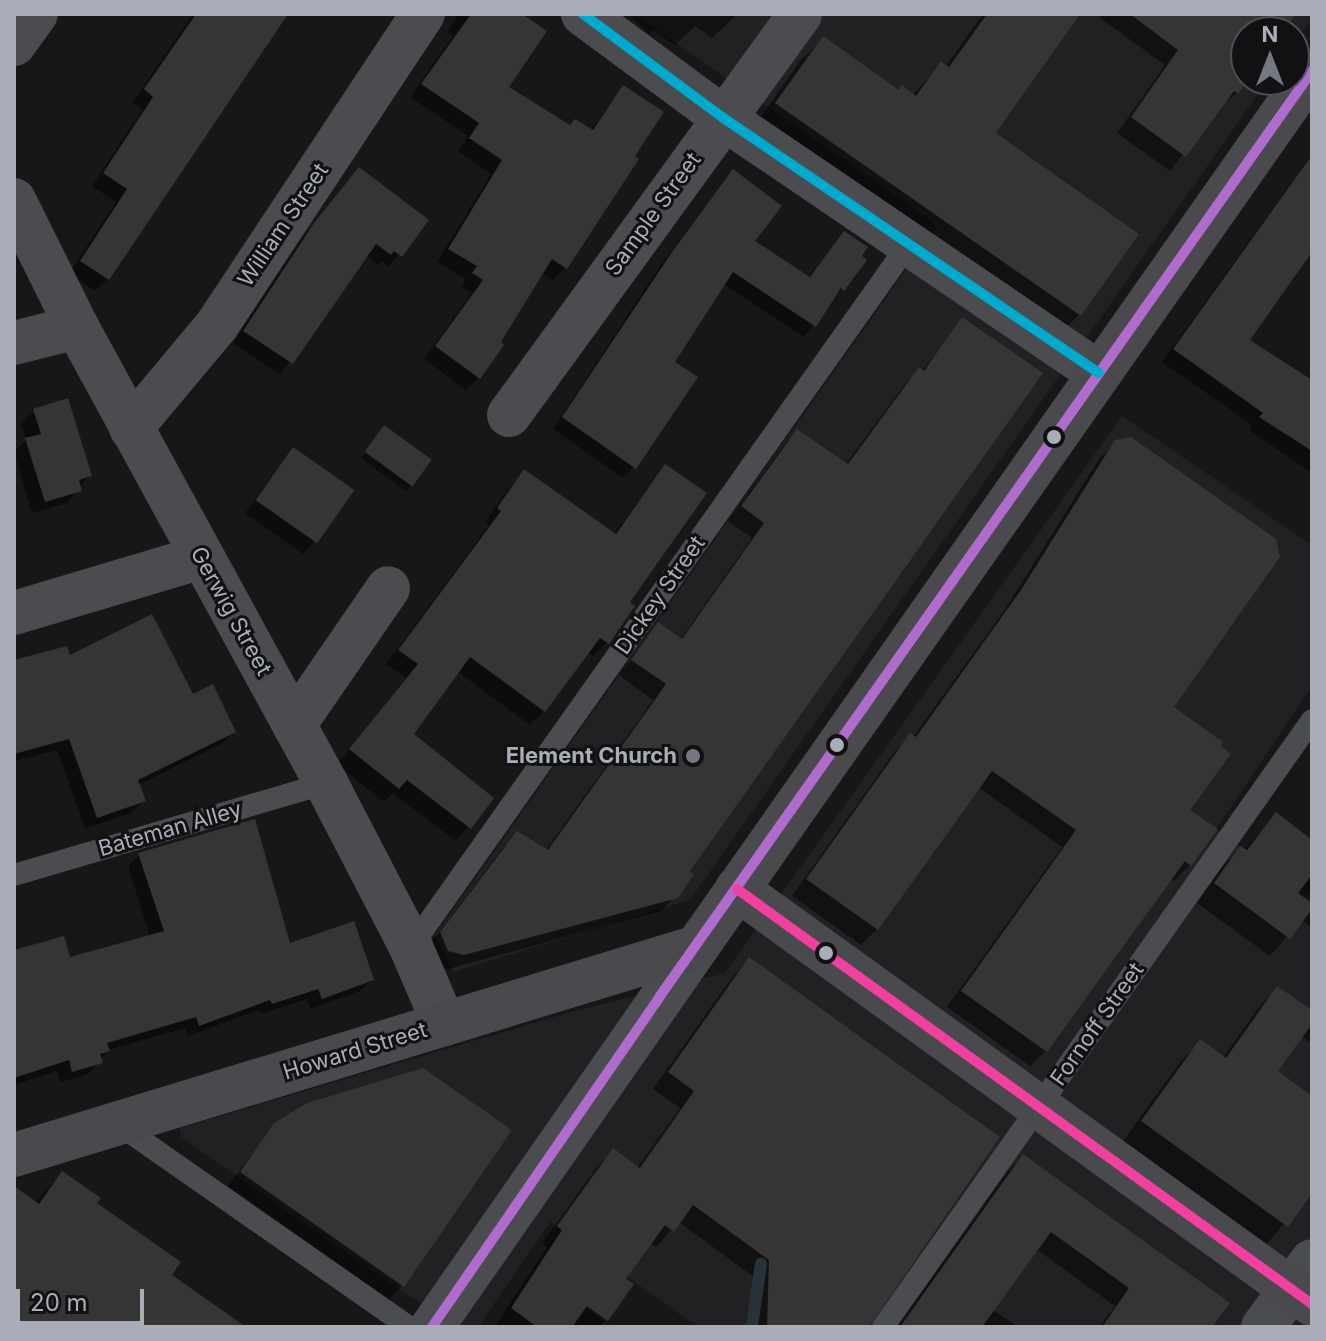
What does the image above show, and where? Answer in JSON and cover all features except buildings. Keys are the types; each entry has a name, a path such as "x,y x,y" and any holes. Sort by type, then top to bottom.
{"street":[{"path":"14,44 36,14"},
{"name":"William Street","path":"131,428 217,325 423,14"},
{"path":"583,14 722,117 910,242 1098,373"},
{"name":"Sample Street","path":"509,415 722,117 800,14"},
{"path":"432,1327 1312,71"},
{"name":"Gerwig Street","path":"14,200 131,428 326,783 411,947 444,1024"},
{"path":"14,343 77,327"},
{"path":"14,613 202,557"},
{"path":"294,725 388,588"},
{"path":"737,889 1039,1105 1305,1285 1263,1327"},
{"name":"Howard Street","path":"14,1155 697,947"}],"lane":[{"name":"Dickey Street","path":"411,947 910,242"},
{"name":"Fornoff Street","path":"883,1327 1312,720"},
{"name":"Bateman Alley","path":"14,875 326,783"},
{"path":"118,1123 409,1327"}],"shaded area":[{"path":"634,14 1308,16 1230,16 1230,96 1257,96 690,900 453,972 435,935 936,227 928,218"},
{"path":"1122,416 1312,545 1312,686 1216,829 1312,896 1312,1327 698,1327 550,1222 478,1327 460,1327 406,1294 181,1137 180,1128 564,1014 725,973"}],"waterway":[{"path":"752,1327 761,1264"}],"transit line":[{"path":"583,14 722,117 1098,373"},
{"path":"432,1327 660,996 1312,71"},
{"path":"737,889 1312,1304"}],"place":[{"name":"Element Church","path":"693,756"}]}
